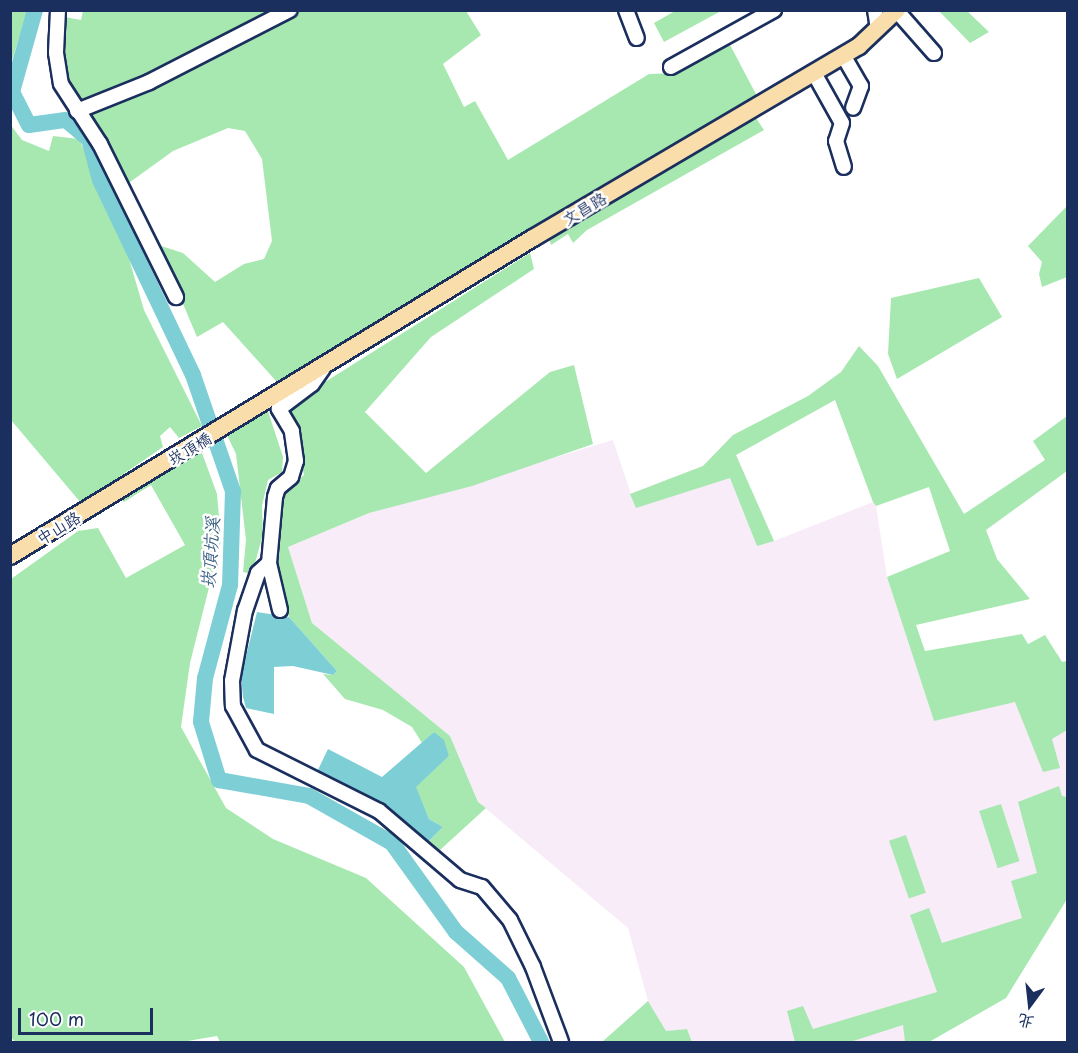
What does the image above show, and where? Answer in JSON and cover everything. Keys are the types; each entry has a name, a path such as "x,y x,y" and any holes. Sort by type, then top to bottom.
{"main road":[{"name":"文昌路","path":"273,398 814,73 843,55 897,11"},
{"name":"崁頂橋","path":"105,498 273,398"},
{"name":"中山路","path":"10,556 105,498"}],"street":[{"path":"58,10 56,53 61,84 100,144 176,297"},
{"path":"77,111 149,82 290,10"},
{"path":"626,10 637,38"},
{"path":"671,67 774,10"},
{"path":"875,10 878,28"},
{"path":"897,11 934,53"},
{"path":"843,55 861,86 853,108"},
{"path":"814,73 842,123 836,141 844,167"},
{"path":"280,610 268,562 275,496 278,488 291,477 296,461 292,431 279,409 312,384 323,368"},
{"path":"268,562 258,573 245,610 232,681 233,706 257,750 379,811 460,880 482,887 510,920 533,967 561,1042"}],"shaded area":[{"path":"733,435 736,455 774,541 873,502 876,506 887,577 934,721 1058,653 1062,662 1067,661 1067,894 929,1042 692,1042 687,1029 666,1031 648,1001 628,928 478,802 450,736 312,623 288,547 369,513 613,440 631,494 703,466"}],"green space":[{"path":"10,11 27,11 11,64"},
{"path":"83,11 466,11 481,35 443,64 464,107 475,101 508,160 649,74 676,73 729,43 758,98 277,382 223,322 197,337 158,245 183,253 215,282 244,264 264,259 272,241 262,159 245,131 228,128 173,151 126,185 80,98 69,85 62,52 65,17 81,20"},
{"path":"675,11 721,11 664,42 654,23"},
{"path":"939,11 967,11 989,32 970,43"},
{"path":"756,118 764,130 587,230 573,243 568,234 551,245 547,232"},
{"path":"10,124 22,140 49,151 53,136 79,139 121,231 144,310 202,426 179,438 170,427 160,436 163,447 81,503 11,420"},
{"path":"1067,206 1067,277 1042,287 1039,274 1042,262 1028,246"},
{"path":"530,253 534,269 431,337 365,412 426,473 550,372 574,365 593,444 472,486 369,513 288,547 312,623 450,736 478,802 486,808 440,850 427,843 443,827 429,819 415,787 449,756 434,732 422,743 412,727 383,710 345,699 323,674 333,675 337,671 289,617 277,565 279,519 287,489 304,475 287,406"},
{"path":"979,278 1002,317 897,379 888,354 891,298"},
{"path":"859,346 878,366 964,514 1045,460 1033,441 1067,416 1067,471 986,530 997,559 1030,599 916,625 925,651 1022,634 1028,644 1045,635 1062,662 1067,661 1067,730 1052,739 1060,768 1043,772 1015,702 934,721 887,577 950,551 929,487 876,506 835,400 736,455 774,541 757,546 730,478 636,508 630,494 703,466 733,435 808,396 841,372"},
{"path":"266,405 283,457 282,472 268,480 262,506 263,534 252,574 243,572 246,540 236,454 226,433"},
{"path":"202,453 217,494 221,540 190,663 181,727 226,808 273,839 366,878 464,967 505,1042 220,1042 217,1036 182,1042 15,1042 11,1037 11,579 78,531 98,528 126,578 185,545 151,485 124,502 118,496 180,459"},
{"path":"1059,786 1062,796 1067,797 1067,899 1006,998 929,1042 905,1042 903,1025 850,1042 795,1042 787,1011 803,1006 813,1029 937,992 910,915 929,908 942,943 1022,918 1011,881 1037,873 1018,802"},
{"path":"1001,804 1020,861 998,868 979,811"},
{"path":"906,835 926,893 909,899 889,841"},
{"path":"648,1001 666,1031 687,1029 692,1042 602,1042"}],"water":[{"path":"257,612 289,617 337,671 333,675 293,666 274,667 274,714 246,708 243,697 241,676"},
{"path":"434,732 444,740 449,756 416,787 429,819 443,827 427,843 392,816 315,776 328,749 382,777"}],"waterway":[{"name":"崁頂坑溪","path":"35,10 12,92 29,125 66,120 89,139 100,180 193,375 233,491 230,585 205,678 201,722 219,780 309,796 392,843 456,932 508,978 541,1042"}]}
